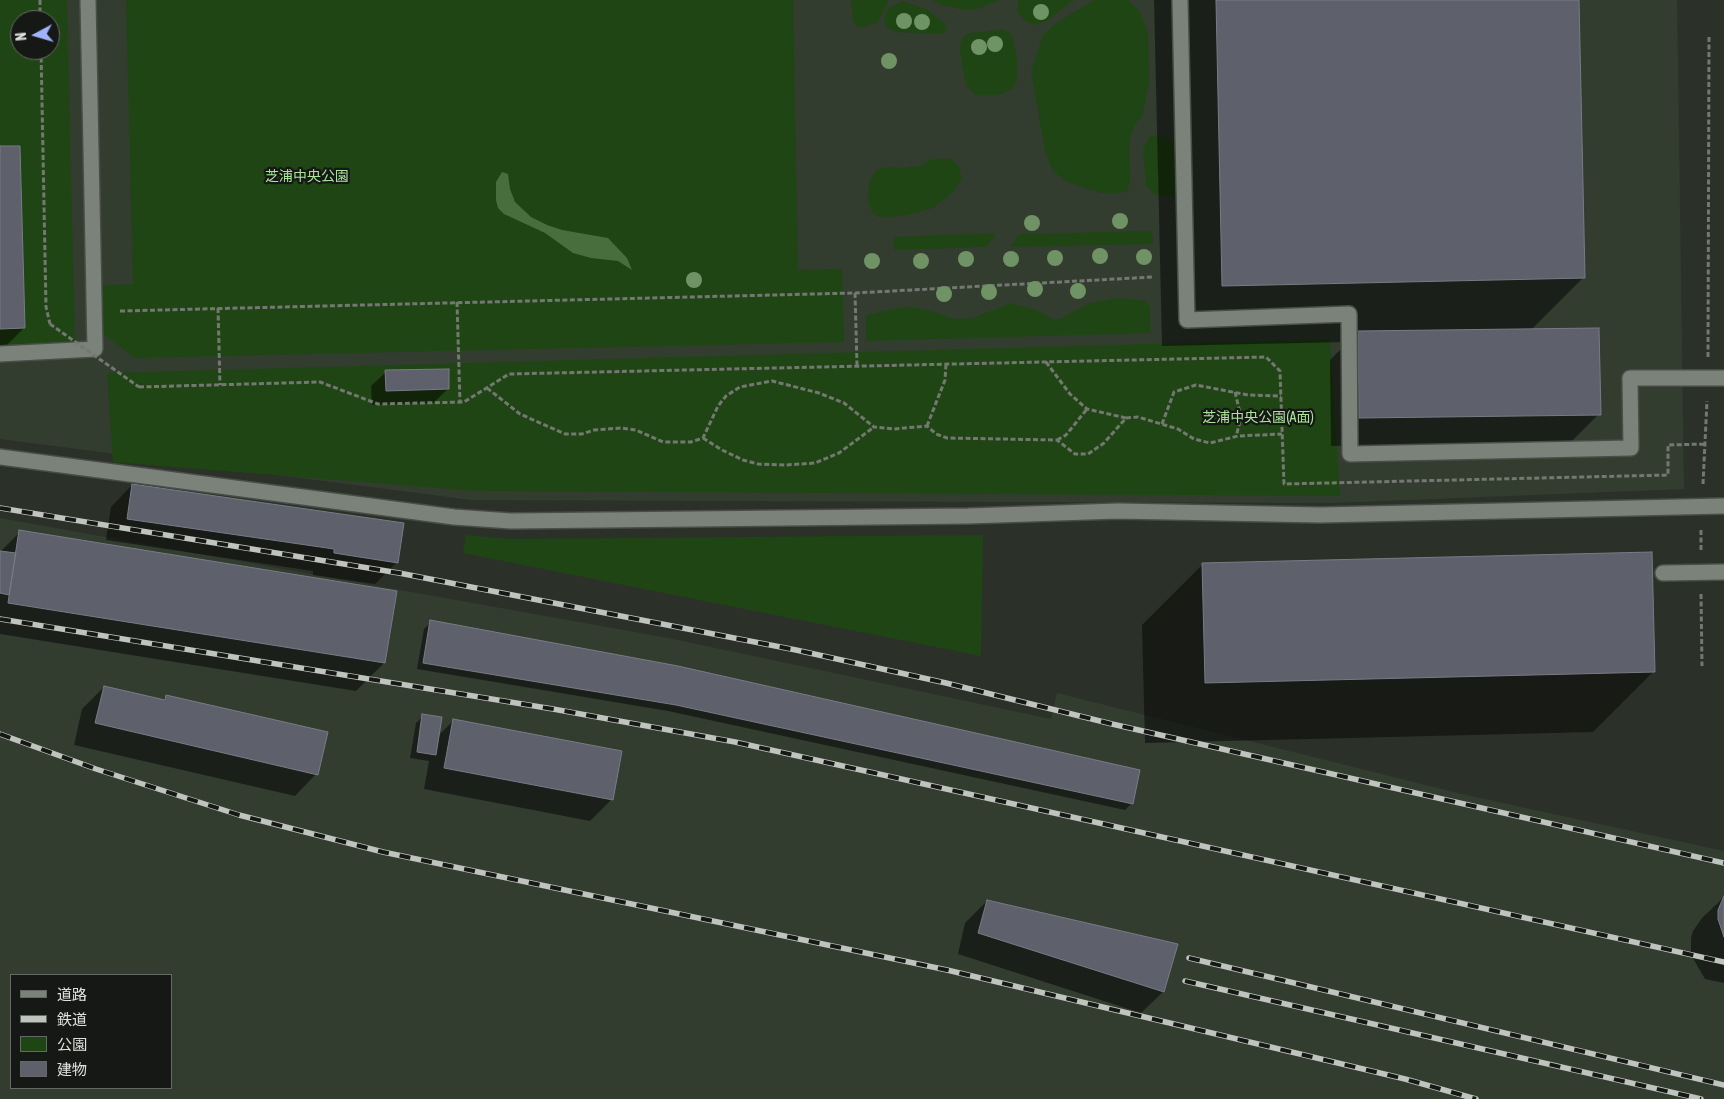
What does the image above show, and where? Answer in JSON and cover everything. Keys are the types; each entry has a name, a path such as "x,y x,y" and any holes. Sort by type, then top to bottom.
{"street":[{"path":"0,354 95,350 88,0"},
{"path":"1180,0 1187,320 1349,314 1350,454 1631,448 1630,378 1724,378"},
{"path":"0,457 454,517 511,521 968,516 1118,511 1321,515 1724,506"},
{"path":"1663,573 1724,572"}],"path":[{"path":"1702,487 1708,378 1709,36"},
{"path":"41,60 46,307 50,324 139,387 320,382 378,404 464,402 509,374 1266,357 1280,371 1283,463"},
{"path":"120,311 855,293 1153,277"},
{"path":"855,293 857,365"},
{"path":"457,302 460,402"},
{"path":"218,308 220,385"},
{"path":"1046,362 1070,394 1087,409 1126,418 1138,417 1178,429 1194,439 1210,443 1236,437 1282,434"},
{"path":"927,426 945,380 946,364"},
{"path":"487,388 520,414 565,434 582,434 594,430 621,428 636,430 663,442 691,442 703,438 726,396 740,387 772,381 819,393 844,403 874,427 894,430 927,426 936,434 947,438 1057,440 1066,436 1087,409"},
{"path":"1162,424 1174,392 1196,385 1248,395 1281,396"},
{"path":"1234,392 1240,417 1236,437"},
{"path":"1057,440 1075,454 1088,454 1104,443 1126,418"},
{"path":"703,438 743,460 758,464 786,465 815,463 839,453 874,427"}],"shaded area":[{"path":"0,0 1677,0 1684,489 1333,503 471,500 0,439"},
{"path":"502,172 508,174 510,189 515,202 531,217 562,230 608,238 627,258 632,270 618,261 591,258 573,253 545,233 504,214 498,208 496,200 496,182"},
{"path":"0,518 673,639 1051,719 1057,693 1466,795 1724,851 1724,1099 0,1099"}],"green space":[{"path":"0,0 67,0 75,351 0,353"},
{"name":"芝浦中央公園","path":"126,0 793,0 798,270 842,269 844,342 135,358 91,325 88,286 133,284"},
{"path":"851,0 888,0 888,3 878,22 861,28 856,26 853,19"},
{"path":"932,0 999,0 975,10 967,10 941,5"},
{"path":"1018,0 1074,0 1045,22 1034,25 1025,21 1017,11"},
{"path":"1094,0 1128,0 1140,12 1148,33 1149,83 1142,117 1135,124 1129,141 1130,182 1127,191 1120,193 1101,193 1082,187 1065,181 1052,170 1045,151 1031,72 1043,35 1055,24"},
{"path":"902,1 926,9 945,23 947,29 944,34 896,32 886,27 884,17 888,9"},
{"path":"1003,29 1012,35 1017,58 1017,81 1011,90 998,95 976,95 966,86 960,51 961,41 966,34"},
{"path":"1150,136 1159,136 1176,143 1178,198 1154,194 1146,185 1143,150"},
{"path":"951,159 959,166 962,179 953,192 933,208 892,217 880,217 873,214 868,202 869,181 876,170 887,167 919,166 930,160"},
{"path":"1152,231 1153,244 1009,247 1020,234"},
{"path":"996,233 987,247 894,250 893,237"},
{"path":"1119,298 1146,301 1150,307 1150,333 866,341 866,315 899,308 913,307 959,319 973,318 1011,303 1036,310 1053,319 1060,319 1089,303"},
{"name":"芝浦中央公園(A面)","path":"1330,339 1340,496 477,491 113,462 107,373"},
{"path":"466,535 508,539 983,535 981,656 463,553"}],"building":[{"path":"1216,0 1579,0 1585,278 1222,286"},
{"path":"0,146 20,146 25,328 0,329"},
{"path":"1599,328 1601,415 1359,418 1358,331"},
{"path":"449,369 449,389 386,391 385,370"},
{"path":"132,484 404,523 398,563 334,553 334,549 127,519"},
{"path":"19,530 397,591 385,663 8,603"},
{"path":"0,551 16,553 9,595 0,593"},
{"path":"1652,552 1655,672 1205,683 1202,563"},
{"path":"430,620 678,666 1140,770 1133,804 676,705 423,663"},
{"path":"104,686 165,700 166,695 328,732 318,775 95,723"},
{"path":"422,714 442,717 436,755 417,752"},
{"path":"453,719 622,751 613,800 444,768"},
{"path":"1724,896 1724,937 1718,919 1718,910"},
{"path":"987,900 1178,944 1164,992 978,933"}],"railway":[{"path":"0,508 399,573 796,650 1724,863"},
{"path":"0,619 553,709 735,742 1724,962"},
{"path":"0,734 96,769 239,815 383,852 947,970 1405,1079 1476,1099"},
{"path":"1189,958 1724,1085"},
{"path":"1185,981 1701,1099"}]}
